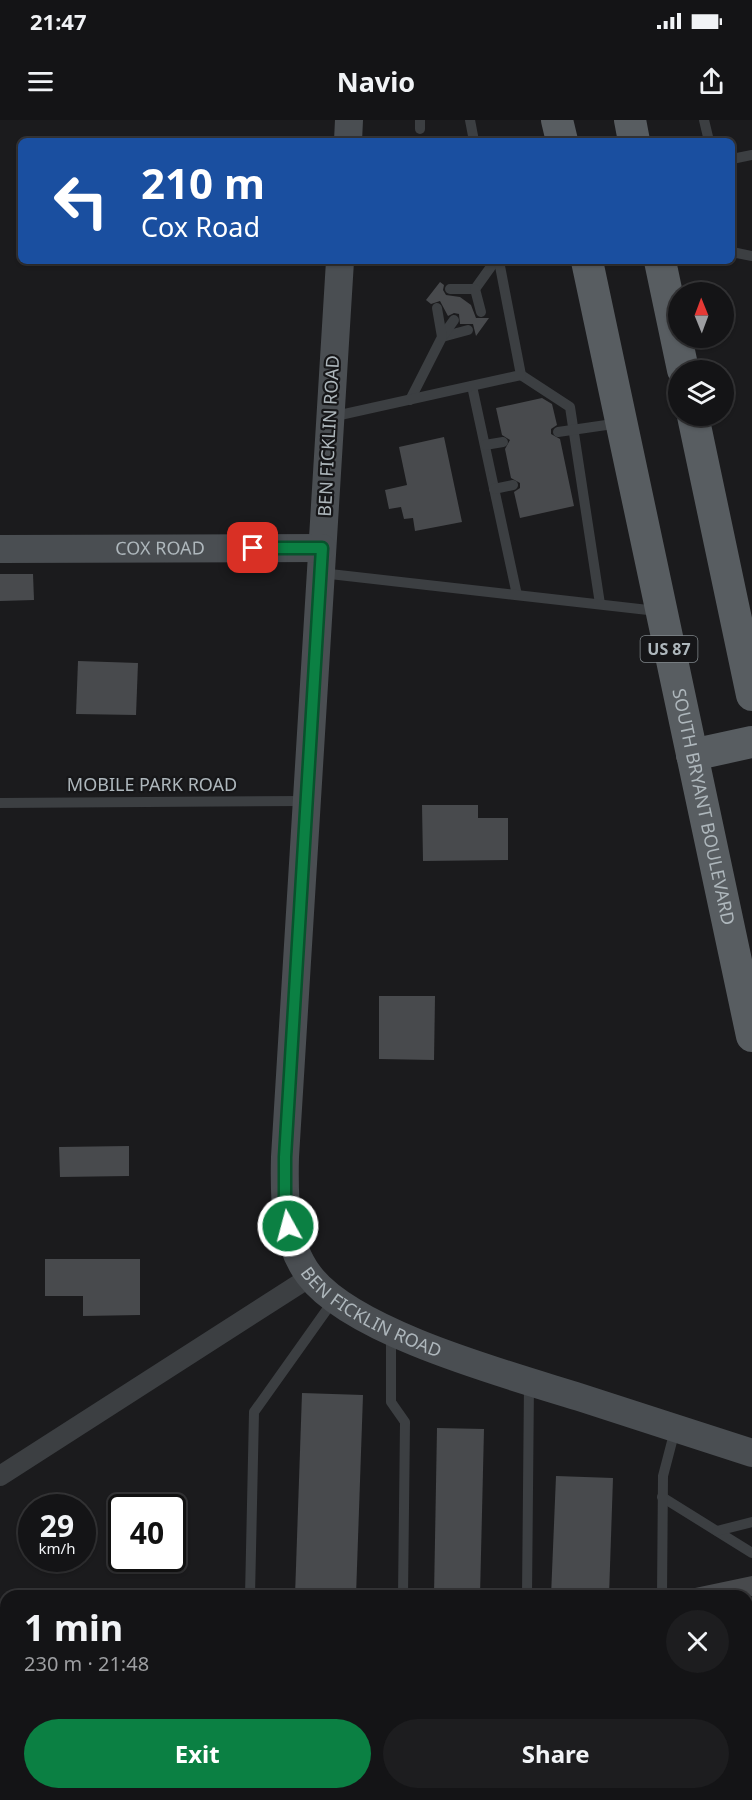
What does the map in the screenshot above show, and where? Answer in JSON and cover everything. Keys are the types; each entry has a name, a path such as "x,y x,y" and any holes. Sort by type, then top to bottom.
{"main road":[{"path":"557,120 561,138"},
{"path":"630,120 633,138"},
{"name":"SOUTH BRYANT BOULEVARD","path":"588,264 752,1036"},
{"path":"661,264 681,360"},
{"path":"695,426 752,695"},
{"path":"692,755 752,742"}],"street":[{"path":"348,138 349,120"},
{"name":"BEN FICKLIN ROAD","path":"340,264 305,801 284,1180 288,1226 302,1266 310,1277 334,1298 391,1331 529,1381 752,1453"},
{"name":"COX ROAD","path":"0,549 321,561"},
{"path":"0,1476 310,1277"}],"lane":[{"path":"470,120 473,138"},
{"path":"706,120 709,138"},
{"path":"735,158 752,155"},
{"path":"735,253 752,256"},
{"path":"467,302 495,264"},
{"path":"498,264 521,375 570,407 600,604"},
{"path":"450,289 475,289"},
{"path":"475,289 481,312"},
{"path":"437,308 442,337"},
{"path":"410,400 442,337 454,320"},
{"path":"442,337 468,330"},
{"path":"330,417 521,375"},
{"path":"472,386 517,595"},
{"path":"558,432 621,423"},
{"path":"485,445 503,442"},
{"path":"567,475 580,472"},
{"path":"494,489 513,485"},
{"path":"321,561 517,595 662,611"},
{"name":"MOBILE PARK ROAD","path":"0,803 305,801"},
{"path":"250,1590 254,1412 334,1298"},
{"path":"391,1331 391,1402 405,1422 403,1590"},
{"path":"527,1590 529,1381"},
{"path":"662,1590 663,1476 675,1428"},
{"path":"662,1497 752,1553"},
{"path":"717,1531 752,1522"}],"building":[{"path":"440,282 444,285 443,290 446,295 460,297 471,305 476,318 489,318 476,336 473,324 460,324 459,314 454,313 448,316 440,301 431,304 426,300"},
{"path":"542,398 552,404 557,425 551,429 551,434 560,439 574,506 520,518 514,492 520,488 520,483 511,478 505,449 510,440 502,435 496,408"},
{"path":"444,437 462,522 415,531 413,518 404,519 401,507 389,509 385,490 407,485 399,447"},
{"path":"0,574 33,574 34,600 0,601"},
{"path":"78,661 138,663 136,715 76,714"},
{"path":"422,805 478,805 478,818 508,818 508,860 423,861"},
{"path":"379,996 435,996 434,1060 379,1059"},
{"path":"129,1146 129,1176 60,1177 59,1147"},
{"path":"45,1259 140,1259 140,1315 83,1316 83,1296 45,1296"},
{"path":"302,1393 363,1395 356,1590 295,1590"},
{"path":"437,1428 484,1429 480,1590 434,1590"},
{"path":"556,1476 613,1478 609,1590 551,1590"},
{"path":"752,1576 752,1590 695,1590 695,1588"}],"route":[{"path":"253,548 322,548 285,1157 285,1205 288,1226"}]}
